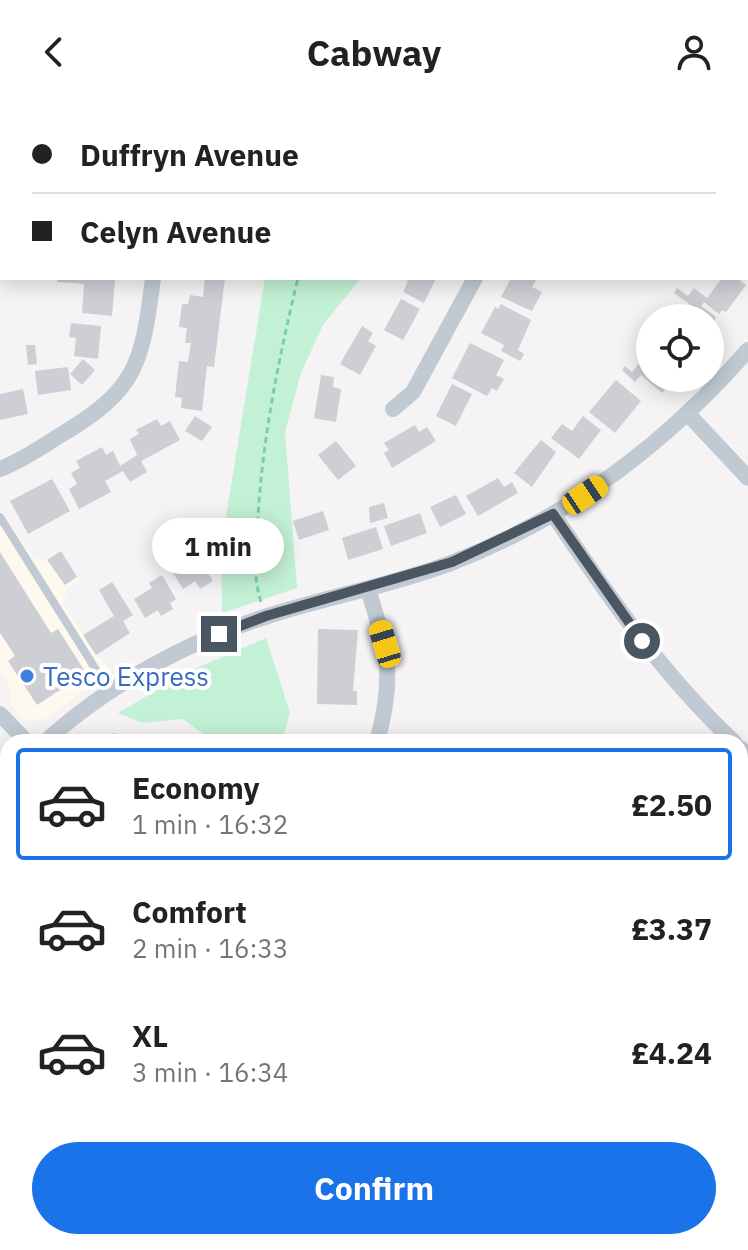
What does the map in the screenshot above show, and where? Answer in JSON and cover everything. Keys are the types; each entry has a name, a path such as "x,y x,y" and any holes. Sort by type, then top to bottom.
{"street":[{"path":"0,469 90,418 118,395 144,343 153,280"},
{"path":"393,409 413,392 474,280"},
{"path":"56,734 111,693 158,664 246,623 452,562 553,514 618,473 688,414 748,350"},
{"path":"688,414 748,478"},
{"path":"553,514 642,641 693,702 726,734"},
{"path":"368,589 385,644 390,683 379,734"},
{"path":"0,714 19,734"}],"lane":[{"path":"0,517 111,693"}],"path":[{"path":"261,603 255,558 260,488 277,366 298,280"}],"shaded area":[{"path":"0,507 34,559 47,560 61,551 79,580 68,589 62,604 111,672 43,720 26,721 19,716 10,702 11,688 0,671"}],"green space":[{"path":"265,280 359,280 323,325 301,373 285,432 297,588 222,613 221,547"},
{"path":"266,638 290,713 284,734 203,734 183,719 143,723 118,713 190,671"}],"building":[{"path":"115,280 112,316 82,313 84,284 57,282"},
{"path":"205,280 225,280 214,367 207,366 202,411 181,408 182,398 175,397 179,361 188,362 191,343 185,343 187,328 179,327 182,304 188,304 190,295 203,297"},
{"path":"435,280 424,303 403,292 408,281"},
{"path":"510,280 536,280 532,287 542,292 532,311 501,297"},
{"path":"720,280 740,280 746,285 726,312 724,304 690,304 674,293 677,288 688,296 694,288 707,298"},
{"path":"401,299 420,309 403,340 384,330"},
{"path":"501,304 531,320 518,350 524,354 520,361 501,351 504,345 481,333 495,307 498,309"},
{"path":"71,323 101,326 98,359 74,356 76,338 69,337"},
{"path":"362,326 373,333 368,341 376,346 360,375 340,364"},
{"path":"470,343 504,360 496,375 504,379 497,391 492,388 487,396 452,378"},
{"path":"26,345 35,345 37,364 28,365"},
{"path":"83,359 95,370 82,385 70,374"},
{"path":"625,366 632,372 636,367 635,382 622,370"},
{"path":"68,367 71,390 38,395 35,371"},
{"path":"321,375 334,377 333,387 341,389 336,422 314,418"},
{"path":"616,380 641,401 615,433 589,412"},
{"path":"452,384 472,394 456,426 436,416"},
{"path":"23,389 28,414 0,420 0,394"},
{"path":"195,416 212,427 202,441 185,431"},
{"path":"583,416 601,430 579,459 551,438 562,424 572,431"},
{"path":"157,419 161,426 170,421 180,440 141,461 147,472 130,482 123,471 105,481 111,492 79,509 69,489 77,484 71,473 80,468 76,461 102,447 106,455 113,451 120,466 137,455 130,439 139,434 136,430"},
{"path":"415,425 419,432 427,427 436,441 392,468 384,453 389,450 384,443"},
{"path":"541,440 556,452 532,487 514,473"},
{"path":"336,441 356,466 338,480 318,455"},
{"path":"498,478 504,487 512,482 518,493 478,516 466,496"},
{"path":"52,479 70,511 28,534 10,501"},
{"path":"456,495 466,514 440,527 430,507"},
{"path":"384,503 388,518 370,523 369,507"},
{"path":"323,511 329,530 299,540 293,521"},
{"path":"420,513 427,533 391,546 384,526"},
{"path":"376,527 383,549 348,560 342,538"},
{"path":"61,551 77,577 65,585 47,560"},
{"path":"0,552 51,633 58,629 86,673 37,705 8,661 15,656 0,633"},
{"path":"196,554 213,581 200,589 195,581 183,589 171,570"},
{"path":"162,575 176,599 170,603 173,609 161,616 158,610 145,618 134,599 152,588 149,583"},
{"path":"112,582 133,615 123,621 130,633 96,655 83,635 114,616 99,590"},
{"path":"318,629 358,630 353,691 357,691 357,705 317,704"}],"place":[{"name":"Tesco Express","path":"27,676"}],"route":[{"path":"219,634 266,616 396,581 452,562 553,514 615,607 642,641"}]}
